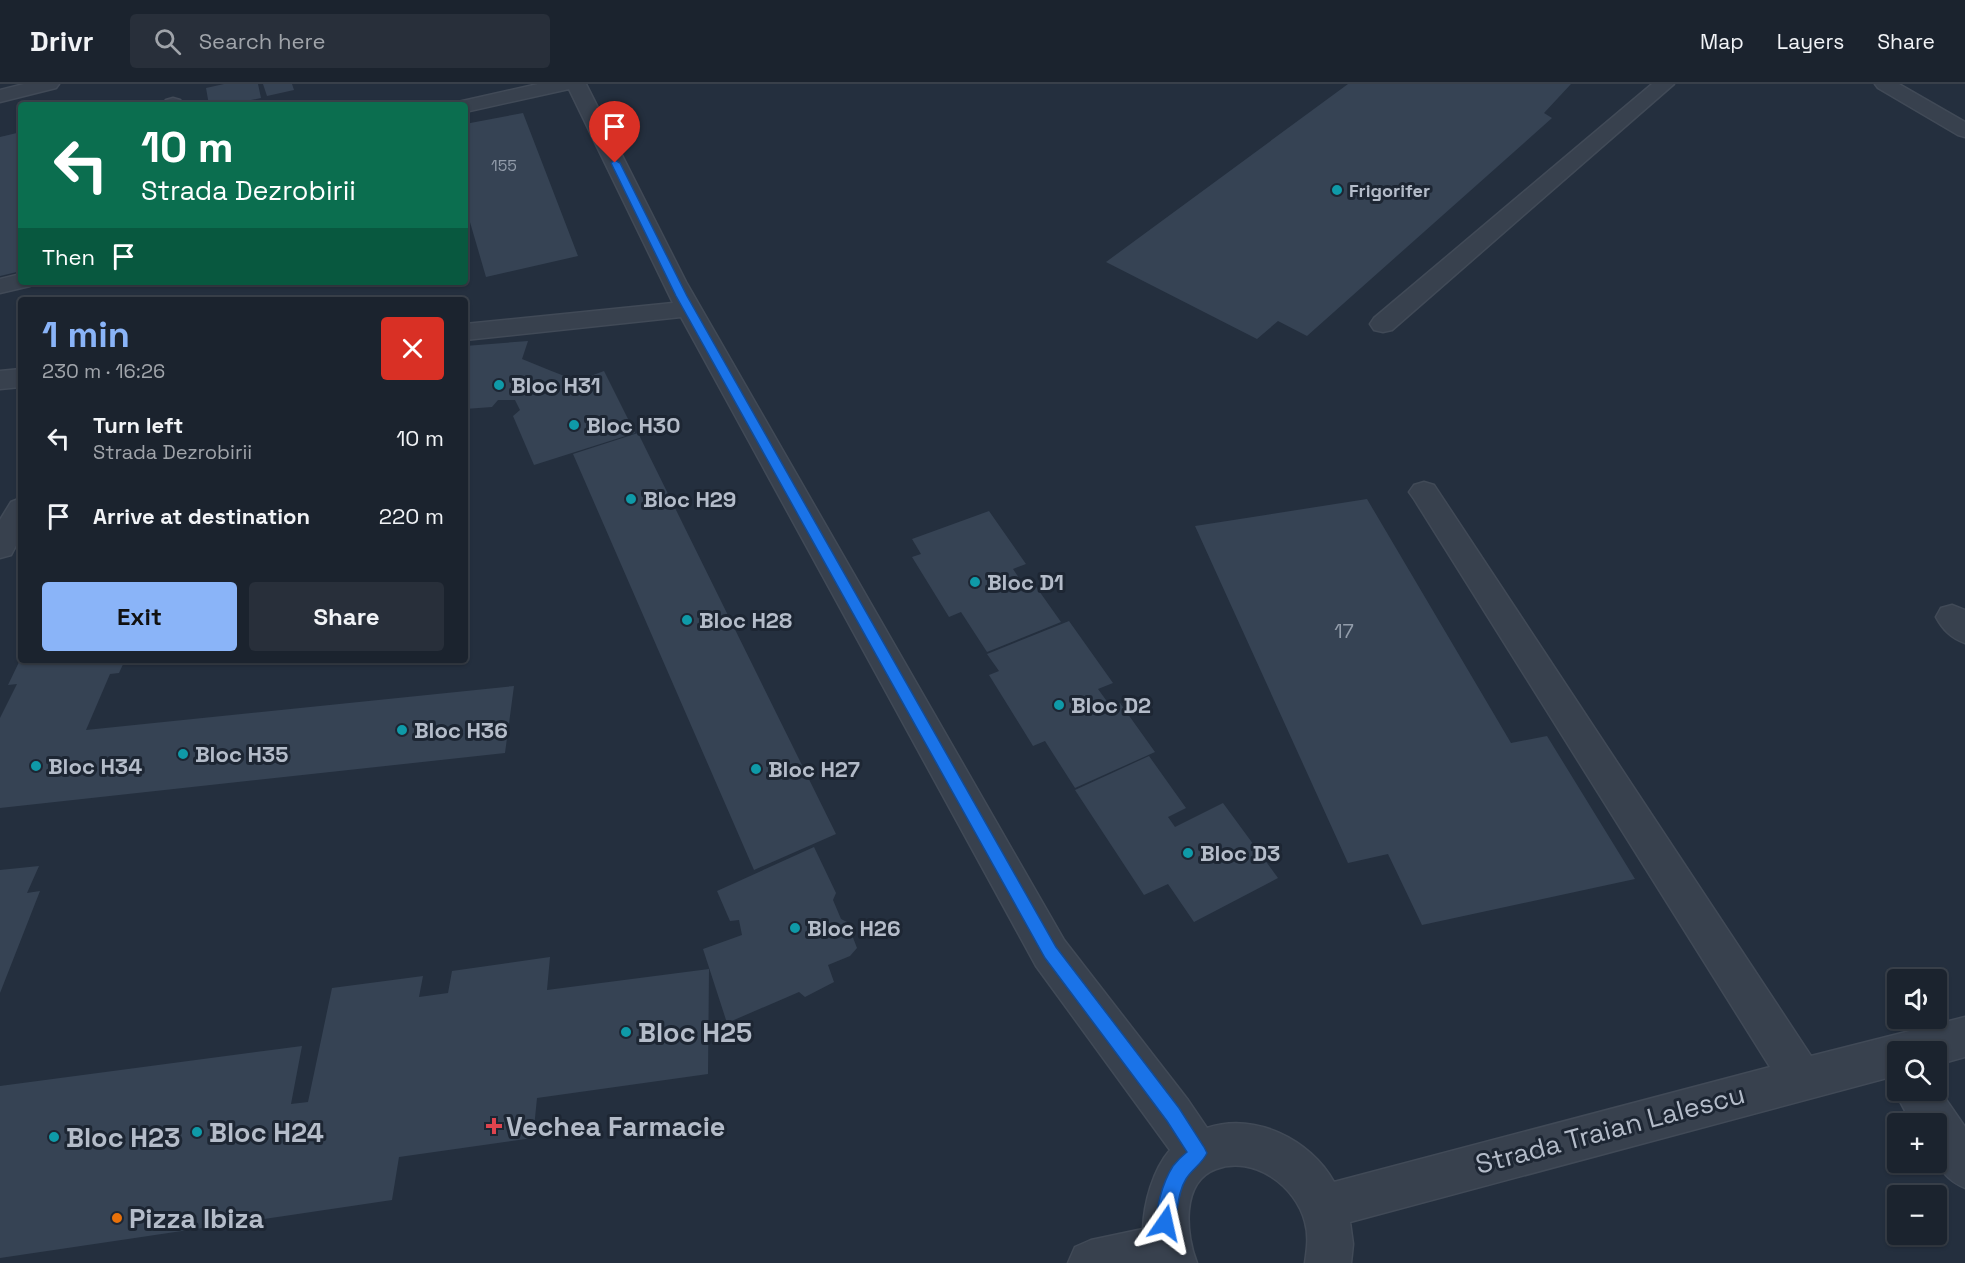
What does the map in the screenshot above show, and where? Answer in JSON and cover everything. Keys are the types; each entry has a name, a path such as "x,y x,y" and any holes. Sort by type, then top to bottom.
{"street":[{"path":"0,96 49,84"},
{"path":"468,105 566,84"},
{"path":"576,84 689,309 1050,953 1173,1115 1198,1153"},
{"path":"1383,324 1664,84"},
{"path":"1885,84 1965,131"},
{"path":"0,286 18,282"},
{"path":"468,333 689,309"},
{"path":"0,380 18,378"},
{"path":"1424,492 1802,1079"},
{"path":"0,547 18,514"},
{"name":"Strada Traian Lalescu","path":"1947,1041 1965,1036"},
{"name":"Strada Traian Lalescu","path":"1323,1207 1802,1079 1887,1059"},
{"path":"1922,1101 1965,1166"},
{"path":"1090,1263 1172,1255 1165,1223 1167,1204 1180,1172 1198,1153 1214,1146 1251,1144 1282,1156 1306,1177 1323,1207 1329,1225 1332,1249 1328,1263"}],"building":[{"path":"224,84 258,84 261,98 241,102 208,102 206,88"},
{"path":"263,84 292,84 294,90 267,96"},
{"name":"Frigorifer","path":"1348,84 1571,84 1544,113 1552,118 1307,336 1278,321 1257,339 1106,262"},
{"path":"523,113 578,256 486,277 468,215 468,123"},
{"path":"18,133 18,272 0,276 0,137"},
{"name":"Bloc H30","path":"528,341 522,359 549,370 577,381 604,371 635,433 534,465 513,416 520,410 515,400 498,400 492,407 468,409 468,346"},
{"path":"638,433 836,834 754,870 573,454"},
{"path":"1367,499 1511,743 1547,736 1635,879 1422,925 1388,854 1348,863 1195,526"},
{"name":"Bloc D1","path":"989,511 1026,564 1013,569 1023,584 1032,581 1061,622 987,652 961,612 949,617 912,557 921,554 912,539"},
{"name":"Bloc D2","path":"1069,621 1113,683 1098,689 1111,707 1120,703 1155,752 1075,788 1045,741 1033,746 989,675 999,671 987,654"},
{"path":"19,663 124,663 119,673 110,674 86,730 514,686 505,753 0,808 0,718 17,684 8,685"},
{"name":"Bloc D3","path":"1149,756 1186,808 1168,817 1175,827 1223,803 1278,878 1194,922 1168,884 1144,895 1075,790"},
{"name":"Bloc H26","path":"814,847 836,893 833,900 841,919 847,922 857,948 850,956 828,965 834,982 805,997 799,992 727,1023 703,949 742,935 739,920 730,921 717,891"},
{"path":"39,866 27,893 40,891 0,993 0,870"},
{"path":"550,957 547,990 709,969 708,1074 537,1098 533,1138 399,1157 392,1200 0,1258 0,1086 302,1046 291,1104 308,1102 332,988 423,976 419,997 448,993 452,971"}],"place":[{"name":"Frigorifer","path":"1337,190"},
{"name":"Bloc H31","path":"499,385"},
{"name":"Bloc H30","path":"574,425"},
{"name":"Bloc H29","path":"631,499"},
{"name":"Bloc D1","path":"975,582"},
{"name":"Bloc H28","path":"687,620"},
{"name":"Bloc D2","path":"1059,705"},
{"name":"Bloc H36","path":"402,730"},
{"name":"Bloc H35","path":"183,754"},
{"name":"Bloc H34","path":"36,766"},
{"name":"Bloc H27","path":"756,769"},
{"name":"Bloc D3","path":"1188,853"},
{"name":"Bloc H26","path":"795,928"},
{"name":"Bloc H25","path":"626,1032"},
{"name":"Vechea Farmacie","path":"494,1126"},
{"name":"Bloc H24","path":"197,1132"},
{"name":"Bloc H23","path":"54,1137"},
{"name":"Pizza Ibiza","path":"117,1218"}],"route":[{"path":"615,163 681,296 1050,953 1173,1115 1198,1153 1180,1172 1167,1204 1165,1223"}]}
